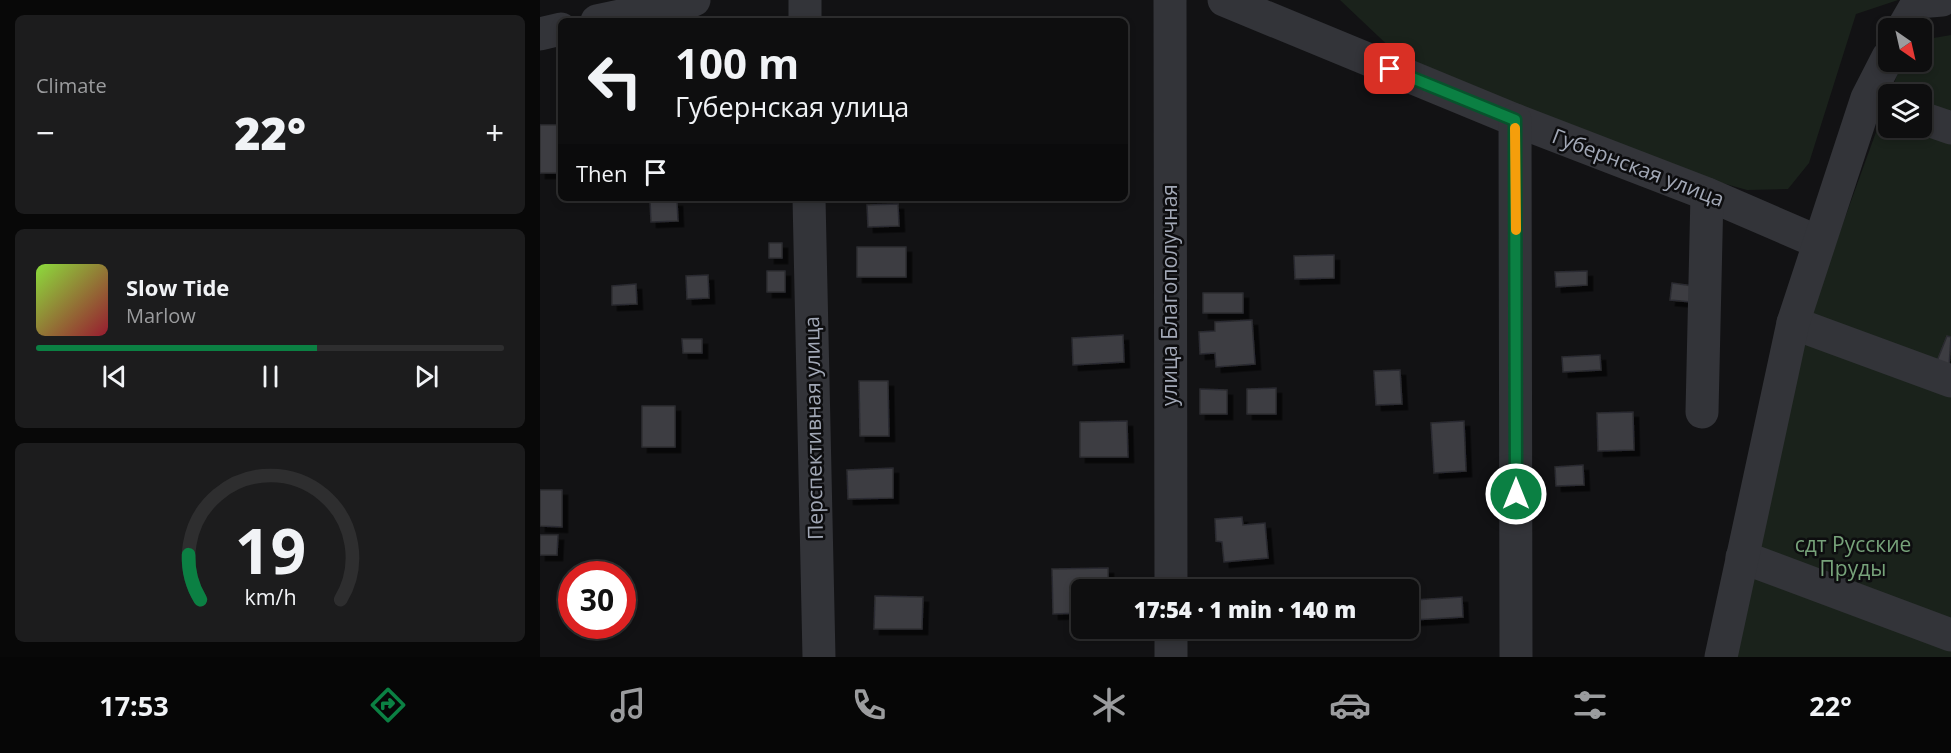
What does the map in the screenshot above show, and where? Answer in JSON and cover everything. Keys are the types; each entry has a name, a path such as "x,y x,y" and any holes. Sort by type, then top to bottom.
{"street":[{"path":"605,18 642,5 694,0"},
{"path":"805,0 805,18"},
{"name":"улица Благополучная","path":"1170,0 1171,579"},
{"name":"Губернская улица","path":"1224,0 1515,120 1707,194 1818,242"},
{"path":"1909,18 1918,2 1942,0"},
{"path":"540,34 558,30"},
{"path":"1721,657 1793,323 1818,242 1878,102"},
{"path":"1515,120 1516,657"},
{"path":"1932,121 1951,128"},
{"path":"1702,412 1707,194"},
{"name":"Перспективная улица","path":"809,201 819,657"},
{"path":"1793,323 1951,381"},
{"path":"1742,557 1951,635"},
{"path":"1171,639 1171,657"}],"green space":[{"path":"1340,0 1898,0 1856,14 1809,163 1788,189 1747,190 1658,165 1397,54"},
{"name":"сдт Русские Пруды","path":"1951,35 1951,657 1730,657 1801,339 1878,127 1878,138 1932,138 1932,84 1894,84 1898,72 1932,72 1932,38"}],"building":[{"path":"540,125 558,125 558,173 540,173"},
{"path":"650,201 677,201 678,221 651,222"},
{"path":"898,204 899,226 868,227 867,205"},
{"path":"769,243 782,243 782,258 769,258"},
{"path":"857,247 906,247 906,277 857,277"},
{"path":"1334,255 1334,278 1295,279 1294,256"},
{"path":"767,271 785,271 785,292 767,292"},
{"path":"1587,271 1587,285 1556,287 1555,272"},
{"path":"708,275 709,298 687,299 686,276"},
{"path":"1672,283 1693,286 1691,302 1670,300"},
{"path":"636,284 637,304 612,305 612,286"},
{"path":"1203,293 1243,293 1243,313 1203,313"},
{"path":"1252,320 1255,364 1216,367 1215,353 1200,354 1199,332 1215,331 1215,322"},
{"path":"1123,335 1124,362 1073,365 1072,338"},
{"path":"1947,336 1951,337 1949,366 1937,361"},
{"path":"682,339 702,339 702,353 683,353"},
{"path":"1600,355 1601,370 1563,372 1562,357"},
{"path":"1400,370 1402,404 1376,405 1374,371"},
{"path":"859,381 888,381 889,436 860,436"},
{"path":"1276,388 1276,414 1247,414 1247,389"},
{"path":"1200,389 1227,390 1227,414 1200,414"},
{"path":"642,406 675,406 675,447 642,447"},
{"path":"1633,412 1634,450 1598,451 1597,413"},
{"path":"1127,421 1128,457 1080,457 1080,422"},
{"path":"1464,421 1466,471 1434,473 1431,423"},
{"path":"1583,465 1584,485 1556,486 1555,467"},
{"path":"893,468 893,498 848,499 847,470"},
{"path":"540,490 562,490 562,527 540,526"},
{"path":"1242,517 1243,525 1265,523 1268,558 1224,562 1222,542 1216,541 1215,519"},
{"path":"540,535 558,535 557,555 540,555"},
{"path":"1108,568 1108,579 1071,579 1071,613 1053,614 1052,569"},
{"path":"875,596 923,597 922,629 874,629"},
{"path":"1462,597 1463,617 1419,620 1419,600"}],"slow traffic":[{"path":"1515,128 1516,230"}],"route":[{"path":"1390,69 1515,120 1516,494"}]}
